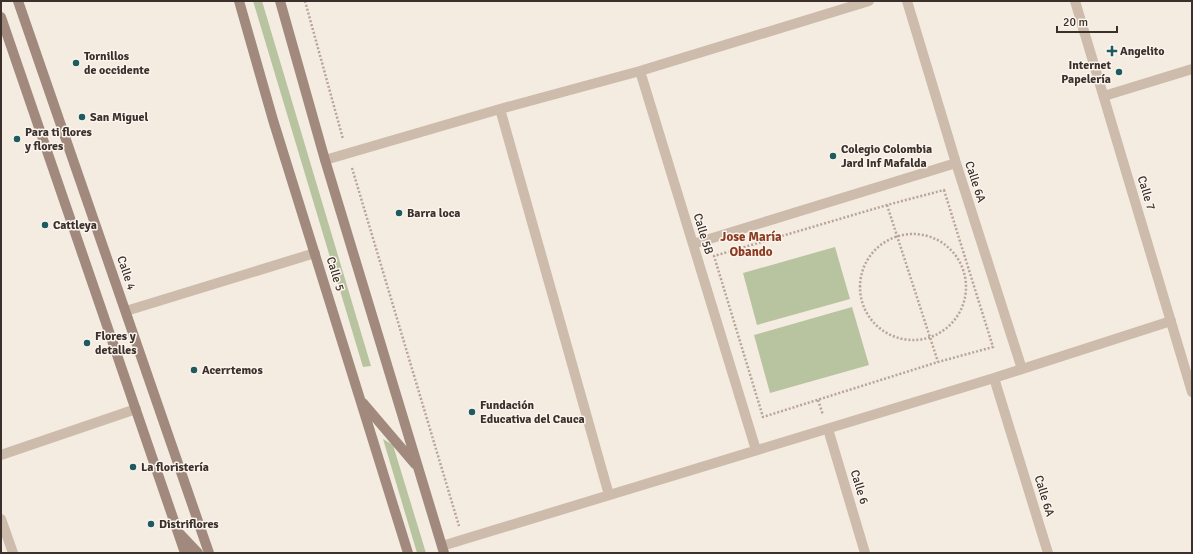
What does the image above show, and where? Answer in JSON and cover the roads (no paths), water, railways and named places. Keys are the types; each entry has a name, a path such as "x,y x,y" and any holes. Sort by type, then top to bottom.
{"main road":[{"name":"Calle 4","path":"19,1 209,553"},
{"name":"Calle 5","path":"239,1 273,120 408,553"},
{"name":"Calle 5","path":"282,1 325,160 443,550"},
{"path":"1,17 4,37 136,409 185,553"},
{"path":"360,399 418,467"},
{"path":"178,531 198,553"}],"street":[{"path":"325,160 640,70 869,1"},
{"name":"Calle 6A","path":"907,1 956,163 1022,369"},
{"name":"Calle 7","path":"1074,1 1104,96 1192,392"},
{"path":"1104,96 1192,69"},
{"name":"Calle 5B","path":"640,70 756,450"},
{"path":"500,109 609,495"},
{"path":"692,244 956,163"},
{"path":"126,311 314,253"},
{"path":"443,550 463,540 994,378 1171,321"},
{"name":"Calle 6A","path":"994,378 1048,553"},
{"path":"1,455 136,409"},
{"name":"Calle 6","path":"828,428 865,553"},
{"path":"1,519 3,532 13,553"}],"place":[{"name":"Angelito","path":"1112,51"},
{"name":"Tornillos de occidente","path":"76,63"},
{"name":"Internet Papelería","path":"1119,72"},
{"name":"San Miguel","path":"82,117"},
{"name":"Para ti flores y flores","path":"17,139"},
{"name":"Colegio Colombia Jard Inf Mafalda","path":"833,156"},
{"name":"Barra loca","path":"399,213"},
{"name":"Cattleya","path":"45,225"},
{"name":"Flores y detalles","path":"87,343"},
{"name":"Acerrtemos","path":"194,370"},
{"name":"Fundación Educativa del Cauca","path":"472,412"},
{"name":"La floristería","path":"133,467"},
{"name":"Distriflores","path":"151,524"}],"district":[{"name":"Jose María Obando","path":"751,244"}]}
